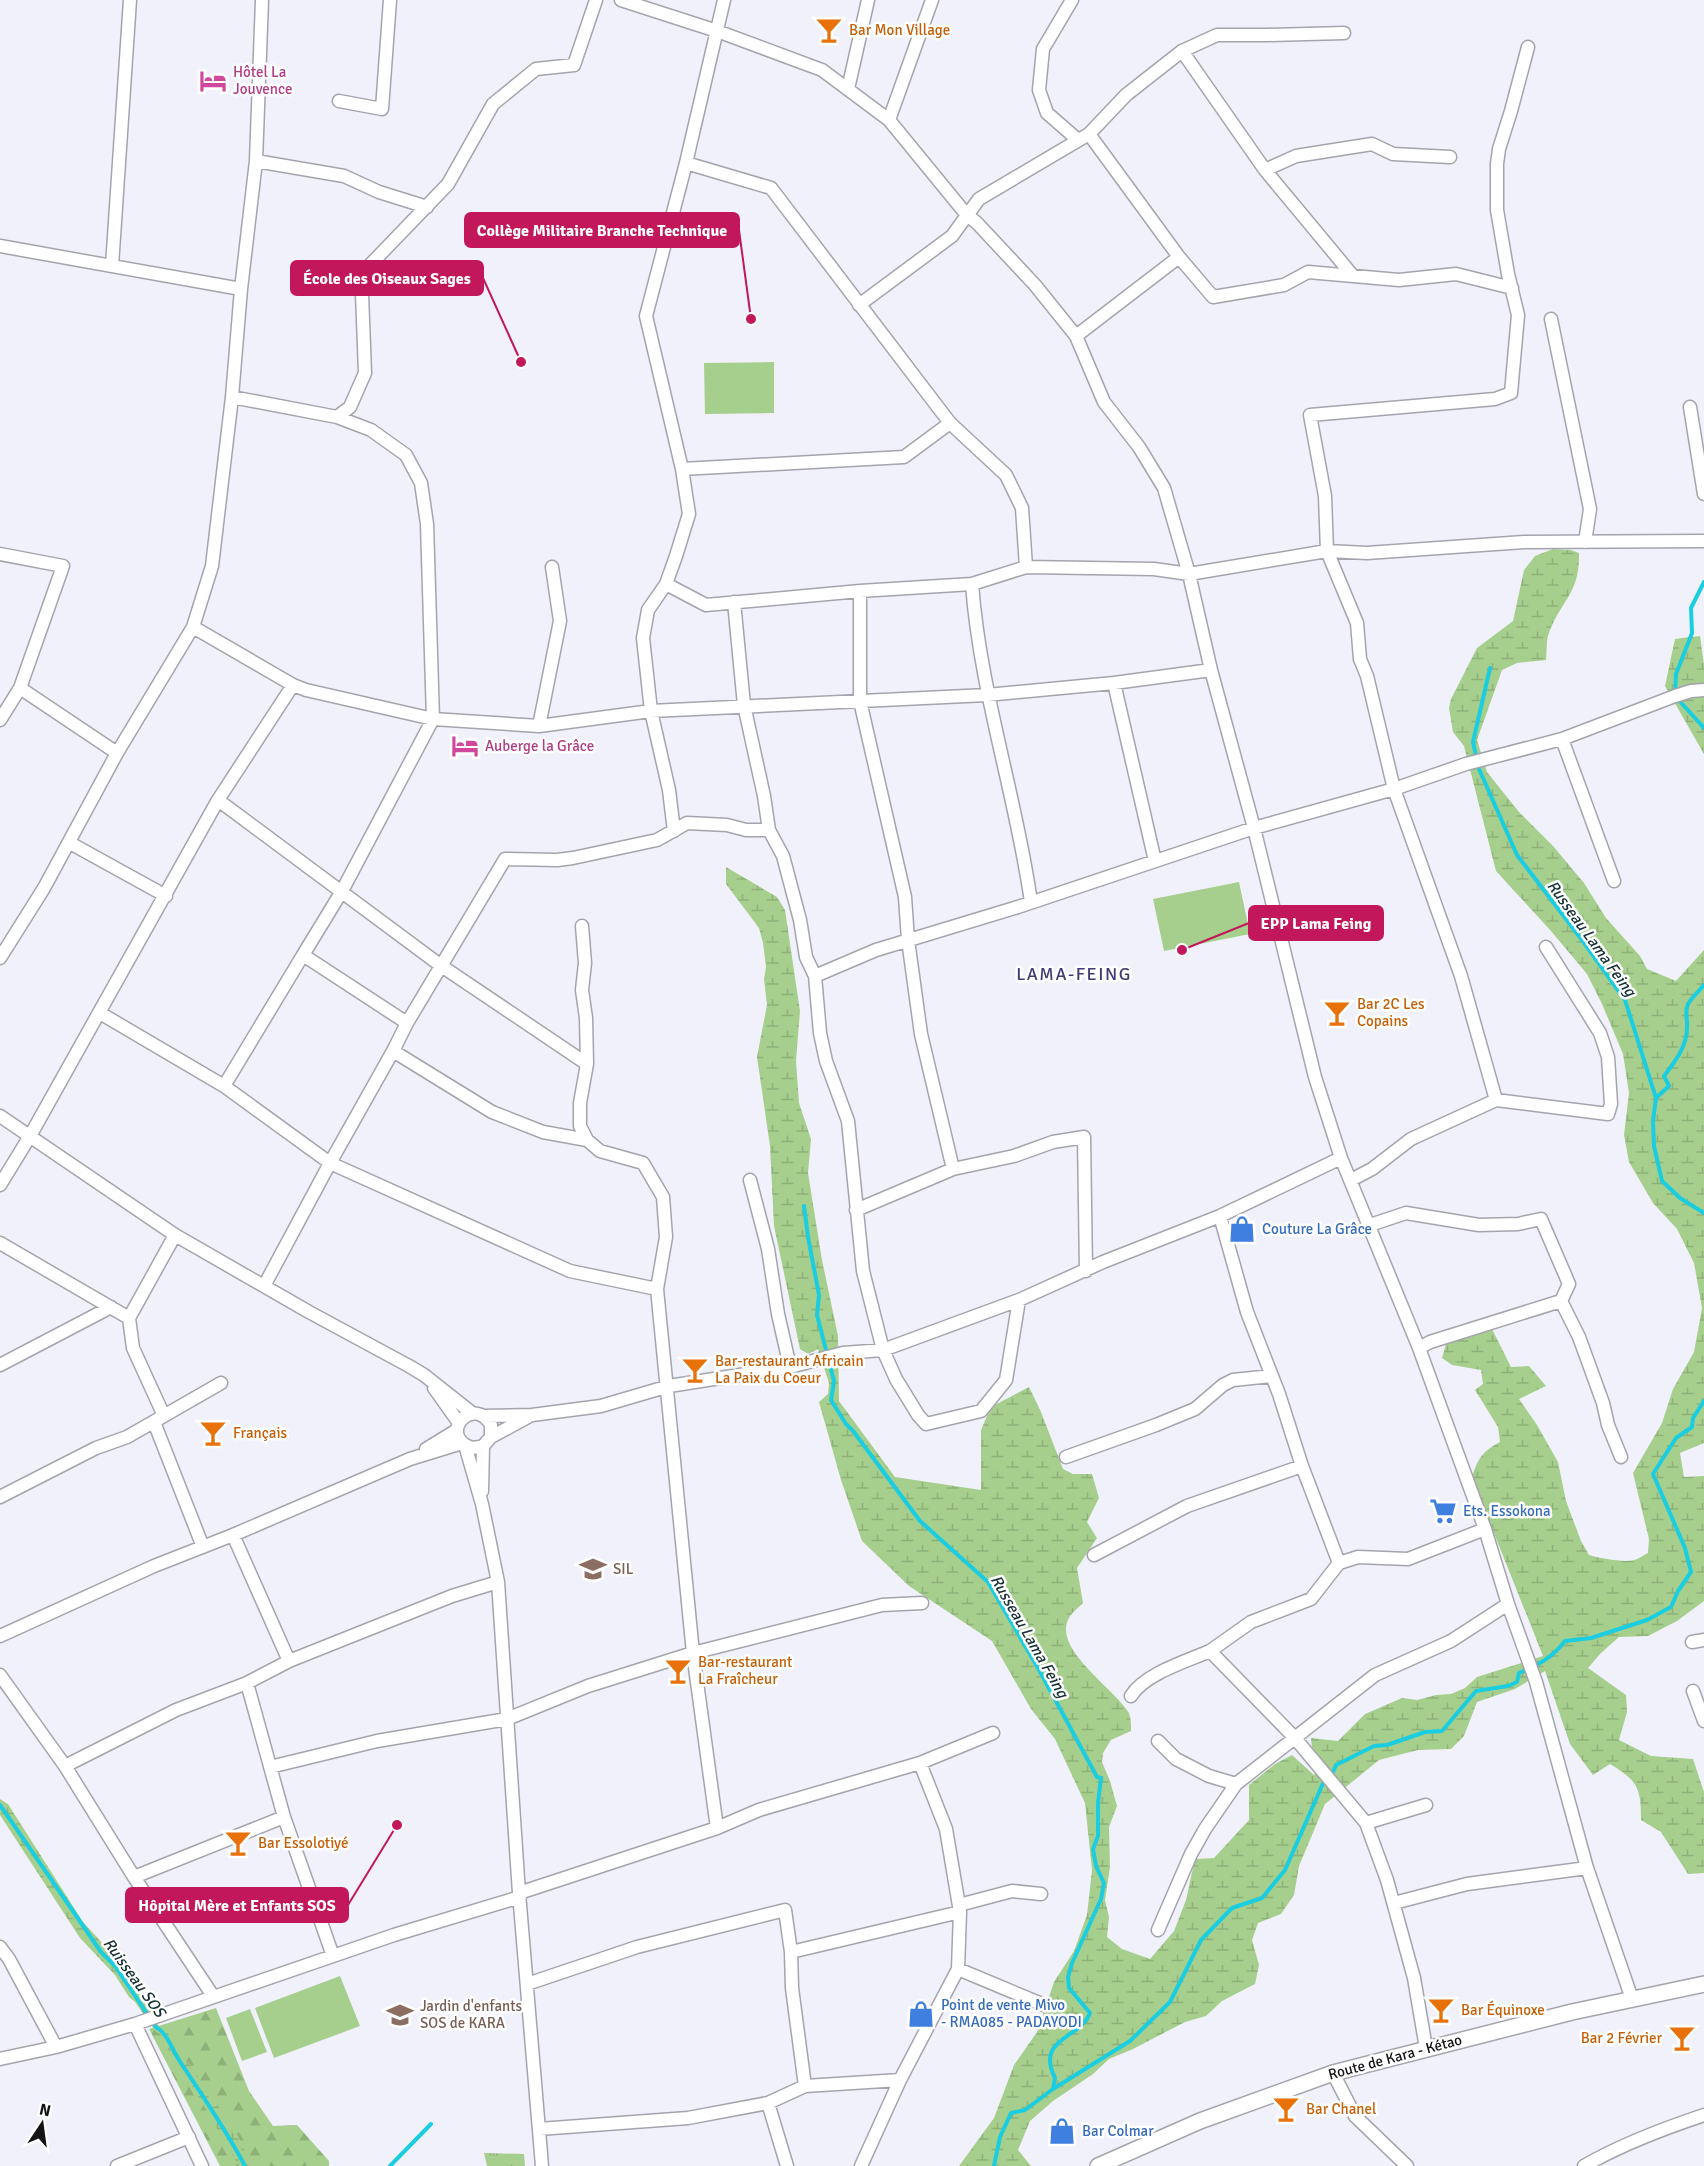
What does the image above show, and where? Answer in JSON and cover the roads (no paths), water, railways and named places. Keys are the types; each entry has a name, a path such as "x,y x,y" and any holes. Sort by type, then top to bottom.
{"main road":[{"name":"Route de Kara - Kétao","path":"1098,2166 1200,2121 1333,2073 1426,2048 1704,1984"}],"street":[{"path":"112,266 130,0"},
{"path":"0,958 70,843 117,753 194,627 212,566 256,161 262,0"},
{"path":"339,101 382,109 390,0"},
{"path":"337,417 350,406 365,373 362,294 370,265 448,184 493,104 536,69 574,65 596,0"},
{"path":"621,0 717,31 822,70 889,120 966,214 1035,285 1076,336 1104,402 1139,447 1164,488 1189,574 1211,670 1254,828 1315,1077 1341,1158 1419,1348 1485,1529 1536,1683 1587,1868 1632,1999"},
{"path":"674,831 669,789 651,711 643,638 648,610 666,584 689,514 682,469 646,316 686,163 724,0"},
{"path":"849,89 868,0"},
{"path":"889,120 932,0"},
{"path":"1072,0 1043,49 1039,90 1047,113 1078,140"},
{"path":"859,305 952,236 979,199 1089,134 1126,95 1182,51 1217,34 1344,33"},
{"path":"1496,1100 1461,976 1394,789 1367,676 1360,659 1357,623 1328,552 1325,496 1310,414 1495,399 1510,393 1518,315 1497,210 1498,148 1511,111 1528,47"},
{"path":"1182,51 1265,170 1353,276"},
{"path":"1089,134 1179,257 1213,297 1284,285 1308,272 1399,280 1456,274 1512,288"},
{"path":"1265,170 1296,156 1372,144 1393,154 1450,157"},
{"path":"256,161 344,176 379,192 427,207"},
{"path":"686,163 771,188 951,423 1006,475 1022,508 1026,567"},
{"path":"0,246 241,289"},
{"path":"1076,336 1179,257"},
{"path":"1551,319 1590,509 1585,542"},
{"path":"224,1086 342,891 433,719 427,524 421,483 406,455 371,430 337,417 232,397"},
{"path":"1690,407 1704,494"},
{"path":"682,469 904,457 951,423"},
{"path":"666,584 706,605 860,591 972,584 1026,567 1154,569 1189,574 1328,552 1367,554 1524,542 1704,541"},
{"path":"0,554 63,566 20,688 0,720"},
{"path":"539,726 560,621 552,567"},
{"path":"972,584 974,614 987,695 1020,837 1031,902"},
{"path":"860,591 860,701 905,897 908,940 921,1034 953,1169"},
{"path":"734,602 744,705 769,830 783,856 800,920 806,957 815,976 820,1033 826,1061 848,1121 863,1271 883,1350 896,1379 926,1424 981,1411 1006,1380 1019,1300"},
{"path":"194,627 293,685 306,690 433,719 539,726 651,711 987,695 1114,683 1211,670"},
{"path":"1114,683 1155,861"},
{"path":"0,1185 100,1013 218,800 293,685"},
{"path":"20,688 117,753"},
{"path":"815,976 865,954 1254,828 1394,789 1466,764 1562,739 1675,696 1704,690"},
{"path":"1562,739 1614,881"},
{"path":"218,800 440,965 587,1064"},
{"path":"264,1286 330,1162 393,1051 406,1023 505,858 557,860 573,858 657,840 687,823 727,825 746,830 769,830"},
{"path":"70,843 166,896"},
{"path":"582,926 585,963 582,990 586,1018 587,1064 580,1103 580,1126 588,1140 600,1151 643,1163 663,1197 666,1237 657,1289 669,1386 693,1653 717,1828"},
{"path":"1351,1180 1372,1169 1411,1139 1496,1100 1608,1114 1611,1104 1608,1057 1600,1033 1546,947"},
{"path":"303,955 406,1023"},
{"path":"100,1013 224,1086 330,1162 570,1271 657,1289"},
{"path":"393,1051 492,1112 543,1132 588,1140"},
{"path":"0,1116 175,1235 424,1375 478,1414 491,1425 487,1441 482,1504"},
{"path":"856,1210 953,1169 1014,1156 1053,1142 1084,1137 1086,1271"},
{"path":"410,1459 458,1426 464,1417 478,1414 532,1415 601,1406 669,1386 790,1367 843,1353 883,1350 1019,1300 1103,1262 1220,1216 1341,1158"},
{"path":"750,1180 768,1249 778,1314 790,1367"},
{"path":"1370,1224 1406,1213 1479,1225 1518,1224 1541,1219 1569,1284 1561,1301 1430,1342 1419,1348"},
{"path":"1220,1216 1247,1312 1339,1563"},
{"path":"175,1235 129,1318 133,1347 203,1547"},
{"path":"0,1243 129,1318"},
{"path":"1561,1301 1579,1337 1621,1457"},
{"path":"0,1365 111,1306"},
{"path":"424,1375 458,1426 482,1504 498,1582 542,2166"},
{"path":"1066,1457 1195,1408 1223,1385 1233,1380 1272,1377"},
{"path":"0,1497 96,1448 127,1437 221,1383"},
{"path":"0,1636 154,1566 233,1535 410,1459 464,1444 473,1448 532,1415"},
{"path":"1094,1555 1187,1506 1302,1466"},
{"path":"1131,1695 1136,1686 1210,1650 1251,1622 1311,1599 1339,1563 1358,1557 1408,1559 1485,1529"},
{"path":"233,1535 289,1660"},
{"path":"65,1766 176,1710 247,1683 289,1660 453,1596 498,1582"},
{"path":"270,1767 377,1741 507,1719 588,1686 693,1653 882,1605 922,1603"},
{"path":"1158,1930 1191,1854 1236,1784 1375,1675 1451,1641 1508,1604"},
{"path":"1210,1650 1294,1737 1366,1823 1394,1903 1414,1978 1426,2048"},
{"path":"0,1675 65,1766 134,1878 213,1996"},
{"path":"247,1683 284,1817 333,1956"},
{"path":"1693,1691 1704,1721"},
{"path":"0,2059 56,2047 145,2020 717,1828 759,1810 920,1763 993,1732"},
{"path":"1158,1741 1176,1759 1209,1776 1236,1784"},
{"path":"861,2166 900,2080 958,1969 960,1909 946,1829 920,1763"},
{"path":"1366,1823 1426,1805"},
{"path":"134,1878 284,1817"},
{"path":"1394,1903 1467,1884 1587,1868"},
{"path":"791,1952 960,1909 1012,1891 1041,1894"},
{"path":"527,1984 637,1947 785,1910 791,1952 792,1988 805,2086"},
{"path":"0,1947 9,1959 56,2047"},
{"path":"958,1969 1044,2005"},
{"path":"145,2020 189,2138 202,2166"},
{"path":"1333,2073 1355,2116 1407,2166"},
{"path":"539,2129 688,2118 768,2103 805,2086 900,2080"},
{"path":"768,2103 787,2166"},
{"path":"1584,2166 1658,2130 1704,2115"},
{"path":"117,2166 189,2138"}],"waterway":[{"path":"1704,582 1691,608 1692,633 1676,674 1675,696 1704,728"},
{"name":"Russeau Lama Feing","path":"1490,668 1473,742 1479,769 1517,855 1625,1000 1656,1098 1653,1121 1654,1146 1662,1181 1680,1198 1704,1213"},
{"path":"1656,1098 1669,1086 1664,1076 1683,1047 1688,1004 1704,985"},
{"name":"Russeau Lama Feing","path":"804,1206 819,1295 817,1315 834,1381 831,1400 846,1424 920,1521 988,1582 1097,1777 1101,1778 1098,1836 1093,1849 1096,1866 1104,1883 1101,1899 1068,1977 1069,1988 1090,2013 1085,2022 1061,2040 1051,2055 1050,2065 1055,2078 1053,2089"},
{"name":"Russeau Lama Feing","path":"994,2166 1000,2137 1011,2113 1025,2110 1053,2089 1130,2041 1170,2002 1201,1940 1232,1908 1262,1898 1285,1870 1324,1781 1332,1774 1336,1765 1374,1746 1387,1745 1425,1732 1442,1731 1476,1691 1508,1686 1517,1682 1519,1673 1544,1660 1565,1641 1591,1638 1647,1620 1671,1607 1678,1591 1691,1572 1685,1548 1653,1474 1676,1438 1692,1427 1693,1418 1704,1401"},
{"name":"Ruisseau SOS","path":"0,1805 101,1952 115,1966 156,2027 166,2037 245,2166"},
{"path":"390,2166 431,2124"}],"place":[{"name":"Bar Mon Village","path":"829,30"},
{"name":"Hôtel La Jouvence","path":"213,81"},
{"name":"Collège Militaire Branche Technique","path":"751,319"},
{"name":"École des Oiseaux Sages","path":"521,362"},
{"name":"Auberge la Grâce","path":"465,746"},
{"name":"EPP Lama Feing","path":"1182,950"},
{"name":"Bar 2C Les Copains","path":"1337,1013"},
{"name":"Couture La Grâce","path":"1242,1229"},
{"name":"Bar-restaurant Africain La Paix du Coeur","path":"695,1370"},
{"name":"Français","path":"213,1433"},
{"name":"Ets. Essokona","path":"1443,1511"},
{"name":"SIL","path":"593,1569"},
{"name":"Bar-restaurant La Fraîcheur","path":"678,1671"},
{"name":"Hôpital Mère et Enfants SOS","path":"397,1825"},
{"name":"Bar Essolotiyé","path":"238,1843"},
{"name":"Bar Équinoxe","path":"1441,2010"},
{"name":"Point de vente Mivo - RMA085 - PADAYODI","path":"921,2014"},
{"name":"Jardin d'enfants SOS de KARA","path":"400,2015"},
{"name":"Bar 2 Février","path":"1682,2038"},
{"name":"Bar Chanel","path":"1286,2109"},
{"name":"Bar Colmar","path":"1062,2131"}],"district":[{"name":"LAMA-FEING","path":"1074,974"}]}
